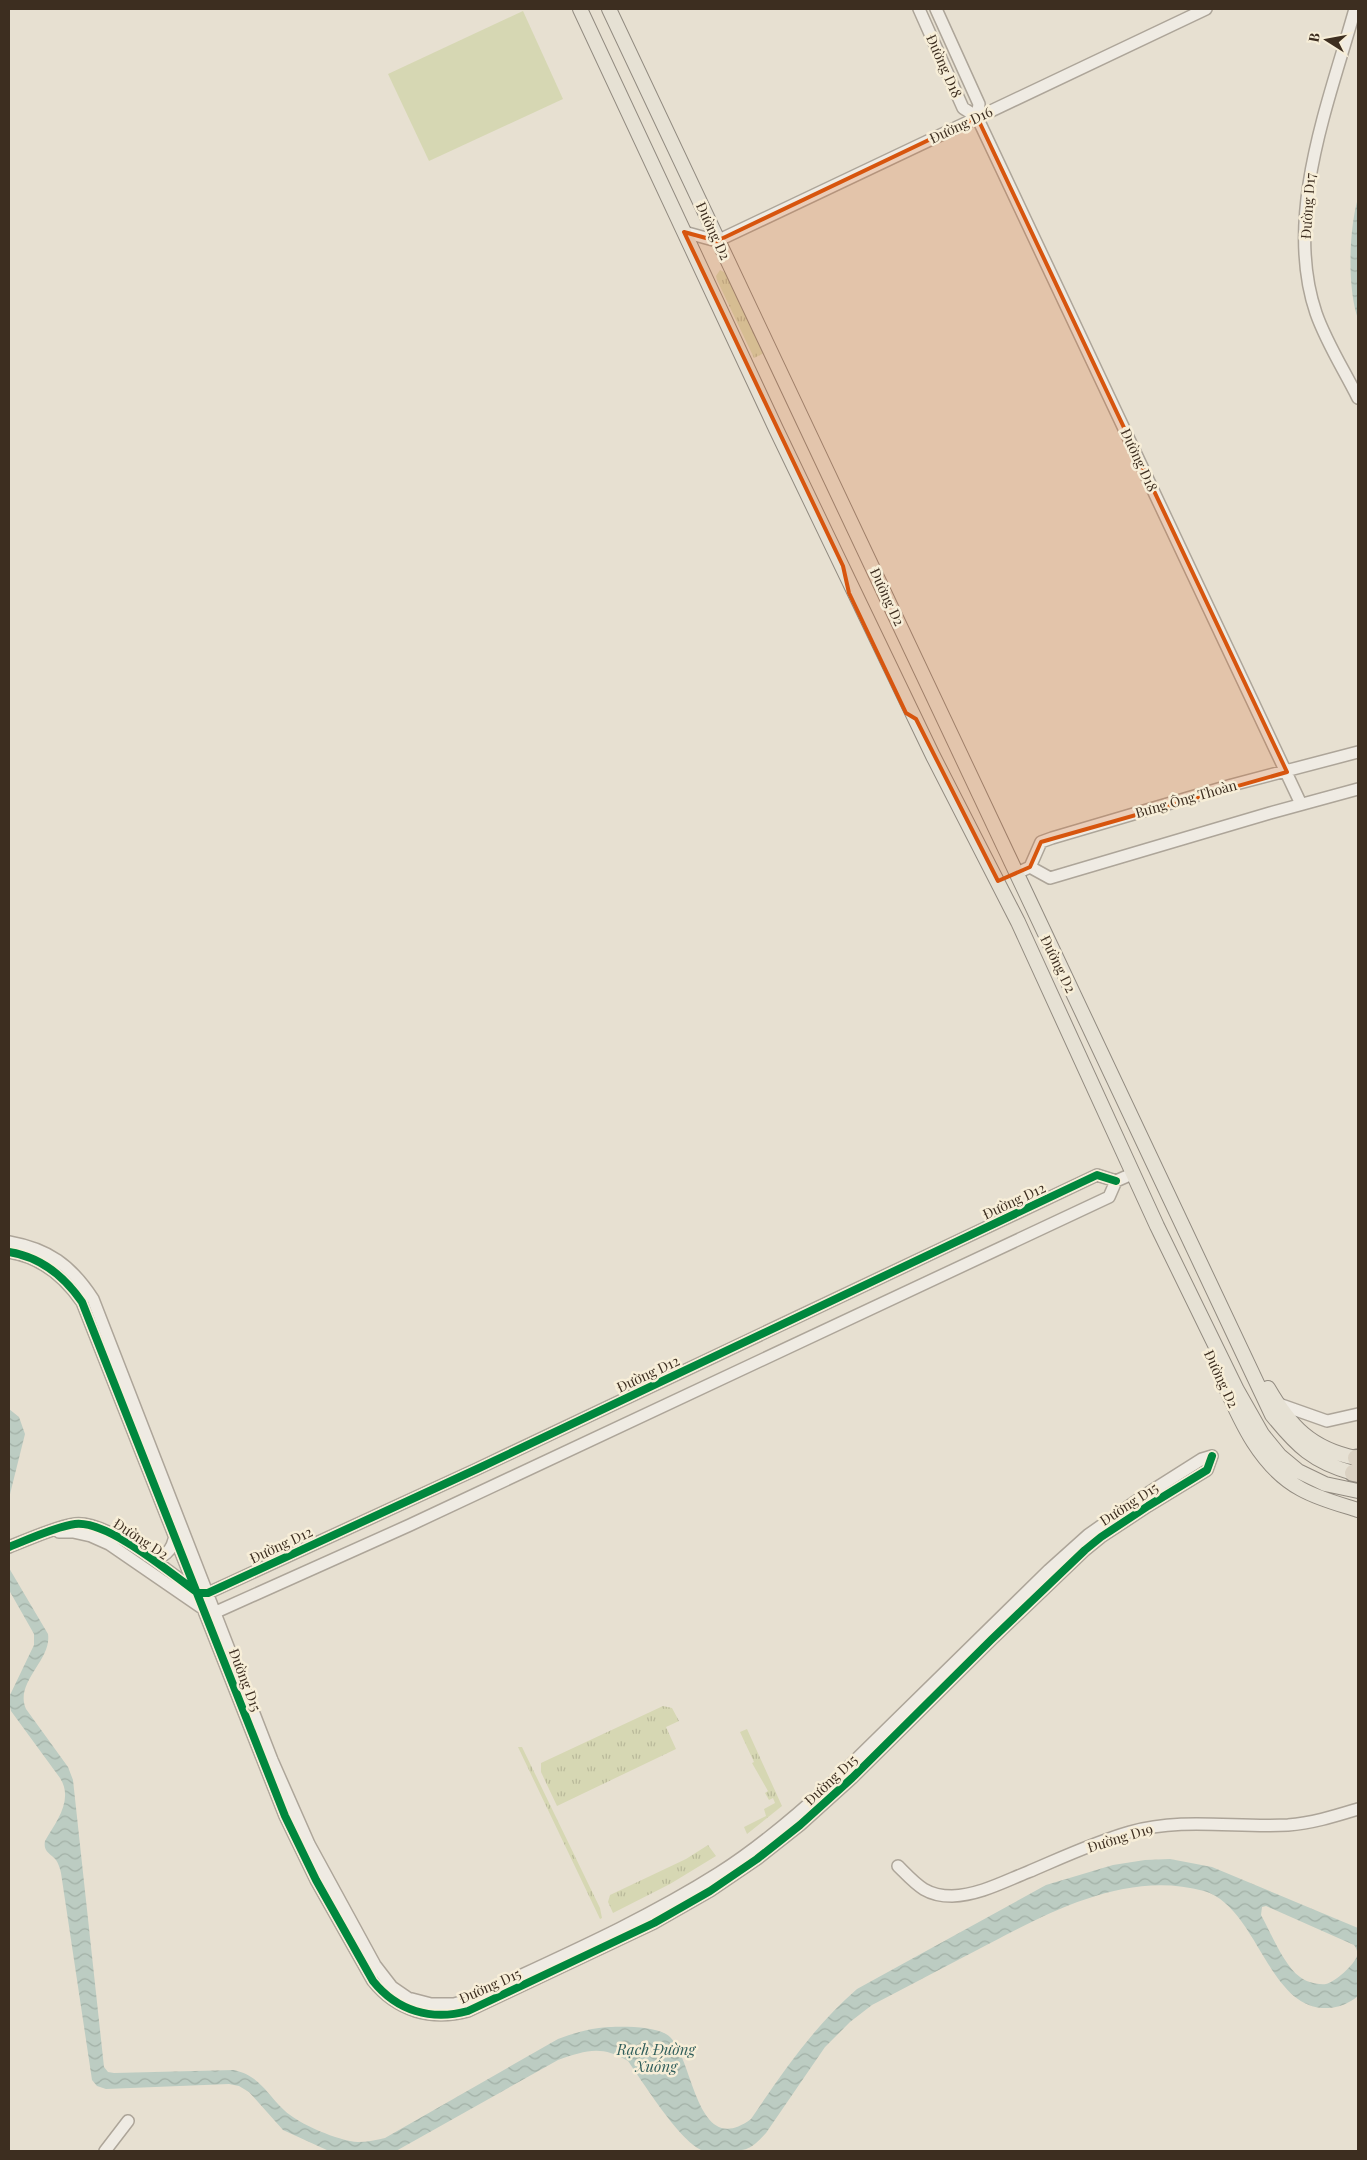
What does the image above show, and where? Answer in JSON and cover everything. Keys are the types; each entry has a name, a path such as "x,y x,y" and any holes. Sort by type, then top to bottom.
{"main road":[{"name":"Đường D2","path":"575,9 656,184 666,193"},
{"name":"Đường D2","path":"580,9 702,272 943,775 943,787 958,817 966,820 1018,922 1132,1174 1237,1390 1271,1447 1298,1471 1325,1484 1358,1491"},
{"name":"Đường D2","path":"609,9 673,141 717,241 1023,870 1156,1163 1163,1187 1272,1415 1291,1438 1313,1458 1332,1468 1356,1466"},
{"path":"998,881 1023,870"},
{"path":"1132,1174 1156,1163"},
{"name":"Đường D2","path":"1163,1187 1175,1198 1182,1210 1261,1376 1291,1424 1307,1437 1338,1453 1356,1466"},
{"name":"Đường D2","path":"1143,1196 1146,1219 1246,1431 1278,1473 1299,1489 1316,1497 1358,1510"},
{"name":"Đường D2","path":"1182,1210 1182,1224"}],"street":[{"name":"Đường D18","path":"919,9 963,108 977,117 1301,804"},
{"name":"Đường D18","path":"936,9 979,104 977,117"},
{"name":"Đường D16","path":"717,241 1206,9"},
{"name":"Đường D17","path":"1355,9 1312,161 1306,209 1306,247 1309,281 1316,313 1358,398"},
{"path":"684,232 717,241"},
{"name":"Bưng Ông Thoàn","path":"1023,870 1041,842 1225,787 1358,752"},
{"path":"1023,870 1050,878 1358,789"},
{"path":"210,1611 486,1489 1109,1197 1116,1181 1132,1174"},
{"name":"Đường D12","path":"203,1593 477,1469 1097,1175 1116,1181"},
{"name":"Đường D15","path":"9,1242 31,1246 52,1256 71,1271 93,1298 285,1816 316,1880 368,1975 386,1996 403,2007 431,2015 450,2015 477,2007 654,1923 710,1891 757,1859 800,1825 852,1778 992,1639 1086,1550 1140,1511 1207,1470 1212,1456 1202,1459 1142,1497 1088,1535 1049,1570 825,1790 750,1852 658,1909 486,1991 454,2004 431,2004 408,1998 392,1987 380,1973 309,1844 210,1611"},
{"name":"Đường D15","path":"9,1252 36,1260 55,1271 66,1280 82,1302 175,1534 203,1593"},
{"path":"1276,1402 1327,1421 1358,1414"},
{"path":"477,1469 486,1489"},
{"name":"Đường D2","path":"9,1547 74,1524 92,1526 116,1536 203,1593"},
{"name":"Đường D2","path":"50,1532 73,1532 100,1539 210,1611"},
{"path":"142,1554 152,1558 162,1556 171,1549 175,1534"},
{"name":"Đường D19","path":"898,1866 922,1890 935,1894 970,1894 988,1889 1086,1847 1132,1831 1188,1823 1287,1825 1308,1822 1358,1809"},
{"path":"105,2151 128,2121"}],"highlighted area":[{"path":"977,117 1287,772 1041,842 1030,867 998,881 916,719 906,713 849,593 843,566 684,232 717,241"}],"green space":[{"path":"523,11 563,99 429,161 388,74"},
{"path":"720,270 726,273 764,353 754,358 717,280 716,276"},
{"path":"663,1706 672,1708 679,1721 666,1727 676,1749 557,1806 541,1772 541,1763"},
{"path":"747,1729 782,1806 747,1834 744,1827 766,1816 764,1809 775,1803 773,1798 769,1800 765,1793 768,1791 752,1763 754,1762 740,1732"},
{"path":"518,1747 522,1747 600,1908 602,1918 600,1919"},
{"path":"708,1845 716,1856 670,1884 613,1913 608,1902 610,1895 686,1859"}],"water":[{"path":"1358,198 1358,319 1352,291 1350,258"},
{"path":"9,1409 19,1417 25,1434 9,1498"},
{"name":"Rạch Đường Xuống","path":"9,1568 48,1634 48,1644 45,1653 29,1680 24,1699 26,1709 68,1767 73,1780 104,2067 108,2072 234,2070 250,2076 284,2110 299,2121 340,2139 365,2142 385,2138 558,2039 578,2032 599,2028 636,2027 656,2030 670,2037 678,2049 699,2102 708,2117 719,2127 733,2128 751,2119 787,2067 813,2034 841,2003 857,1989 1046,1885 1113,1865 1145,1860 1170,1859 1212,1867 1358,1928 1358,1996 1348,2003 1336,2007 1328,2008 1308,2004 1291,1993 1277,1977 1238,1916 1222,1901 1204,1891 1174,1886 1145,1886 1116,1890 1059,1909 872,2005 850,2022 825,2047 766,2133 749,2148 740,2150 707,2152 695,2146 674,2125 628,2061 602,2051 586,2052 558,2060 396,2151 329,2151 283,2130 249,2092 239,2086 229,2084 106,2089 97,2086 92,2080 61,1873 56,1860 45,1848 45,1841 62,1811 65,1794 64,1786 11,1711 9,1703 10,1695 34,1645 34,1634 9,1590","holes":["1266,1906 1354,1945 1357,1956 1339,1977 1326,1984 1316,1984 1305,1980 1294,1972 1278,1949 1261,1915 1262,1907"]}],"cycle path":[{"path":"9,1547 60,1527 75,1524 89,1525 121,1539 155,1561 198,1593 208,1593 477,1469 1097,1175 1116,1181"},
{"path":"9,1252 31,1258 51,1269 68,1284 82,1302 285,1816 316,1880 373,1981 393,2000 416,2011 428,2014 441,2015 468,2011 654,1923 710,1891 757,1859 800,1825 852,1778 1085,1550 1148,1506 1207,1470 1212,1456"}]}
